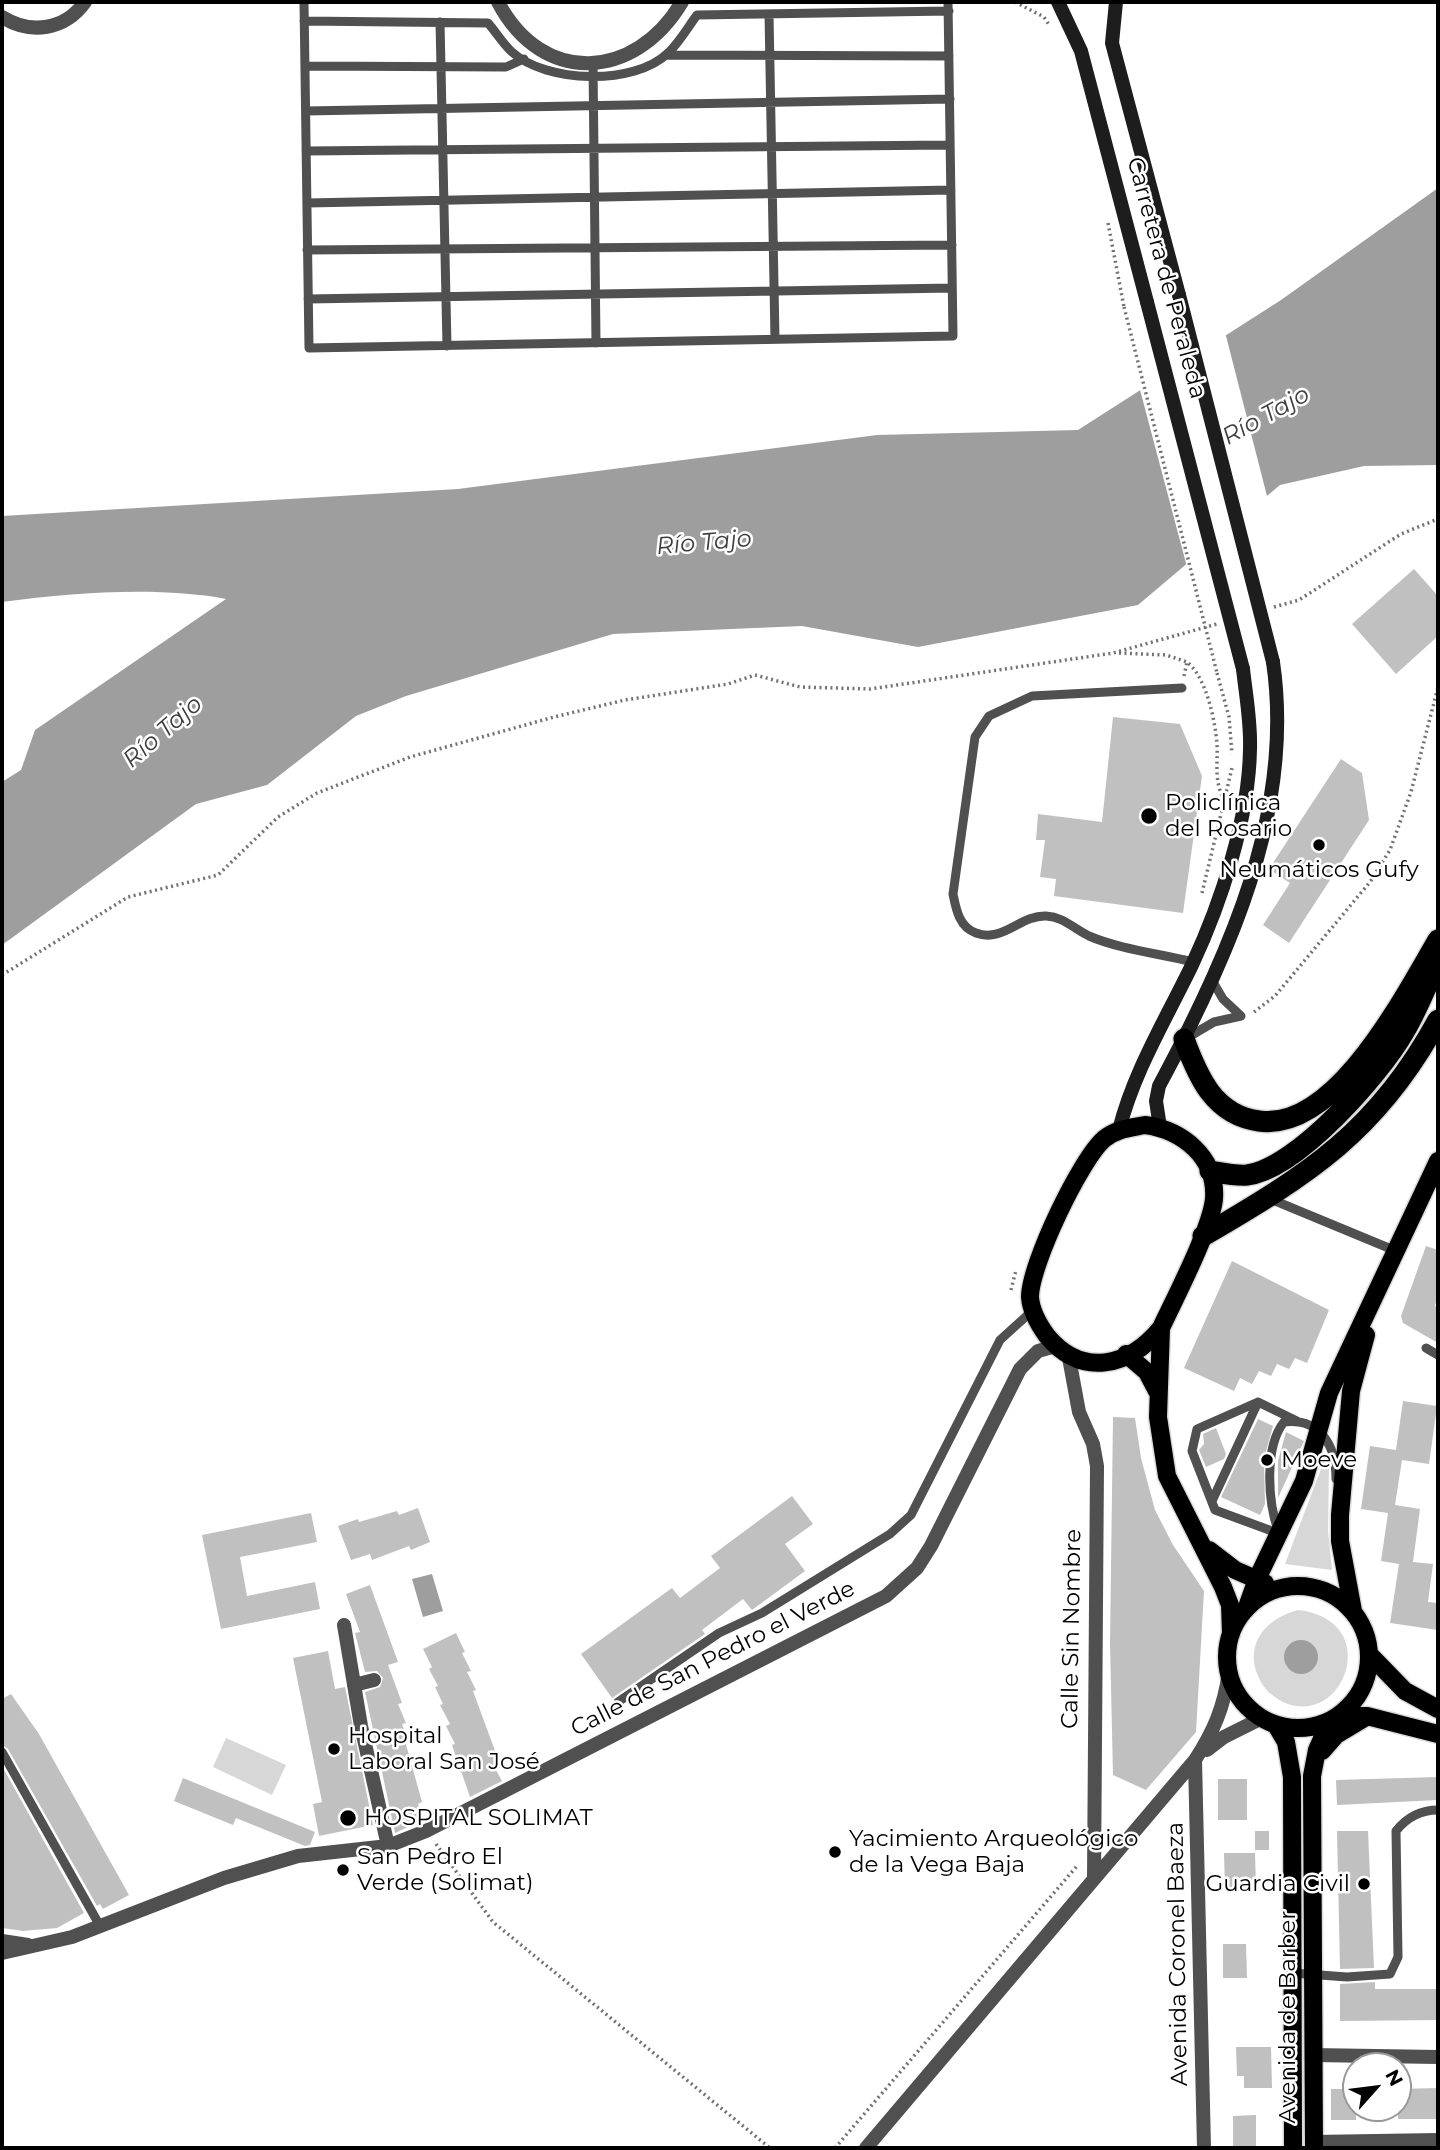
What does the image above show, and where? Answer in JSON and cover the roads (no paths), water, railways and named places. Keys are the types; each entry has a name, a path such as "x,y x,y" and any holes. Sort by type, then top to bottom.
{"highway":[{"path":"1184,1039 1200,1078 1220,1104 1248,1120 1287,1121 1314,1106 1340,1085 1398,1009 1438,940"},
{"path":"1210,1171 1247,1175 1259,1172 1286,1158 1330,1123 1375,1073 1403,1034 1438,957"},
{"path":"1203,1236 1317,1166 1353,1135 1400,1082 1438,1020"}],"main road":[{"name":"Carretera de Peraleda","path":"1058,2 1081,51 1242,669 1250,722 1248,777 1233,852 1214,913 1139,1071 1119,1130"},
{"name":"Carretera de Peraleda","path":"1116,2 1112,43 1273,662 1279,699 1278,743 1265,825 1247,889 1213,982 1159,1086 1156,1101 1160,1127"},
{"path":"1144,1125 1160,1127 1172,1131 1195,1147 1210,1171 1214,1199 1203,1236 1161,1328 1151,1340 1126,1354 1100,1363 1083,1363 1063,1352 1032,1311 1030,1297 1036,1269 1075,1179 1090,1153 1119,1130 1144,1125"},
{"path":"1231,1634 1247,1607 1256,1579 1304,1481 1329,1393 1438,1161"},
{"path":"1334,1719 1352,1704 1362,1689 1369,1654 1361,1624 1353,1611 1340,1541 1340,1515 1352,1391 1374,1301"},
{"path":"1161,1328 1159,1398 1161,1445 1167,1476 1177,1502 1200,1541 1230,1605 1231,1634 1227,1653 1235,1691 1269,1722 1304,1728 1334,1719 1367,1716 1438,1734"},
{"path":"1126,1354 1147,1372 1159,1398"},
{"path":"1200,1541 1235,1570 1278,1589"},
{"path":"1247,1607 1278,1589 1294,1586 1326,1592 1353,1611"},
{"path":"1369,1654 1405,1692 1438,1709"},
{"path":"1314,1767 1336,1735 1367,1716"},
{"name":"Avenida de Barber","path":"1313,2145 1314,1767 1334,1719"},
{"name":"Avenida de Barber","path":"1269,1722 1286,1742 1292,1777 1293,2148"}],"street":[{"path":"2,18 22,27 42,28 61,23 78,12 85,2"},
{"path":"498,2 509,23 533,46 593,70 647,45 668,25 682,2"},
{"name":"Calle de San Pedro el Verde","path":"2,1953 100,1926 224,1878 298,1856 388,1846 426,1831 886,1596 917,1568 931,1546 1020,1369 1038,1351 1063,1352"},
{"name":"Calle Sin Nombre","path":"1063,1352 1079,1412 1093,1444 1097,1466 1094,1879"},
{"path":"344,1625 388,1846"},
{"path":"866,2148 1195,1760 1215,1730 1225,1700 1229,1672"},
{"path":"354,1685 374,1681"},
{"path":"1195,1760 1224,1737 1269,1722"},
{"name":"Avenida Coronel Baeza","path":"1195,1760 1204,2148"},
{"name":"Calle de San Pedro el Verde","path":"2,1941 34,1946"},
{"path":"1312,2055 1438,2057"},
{"path":"1313,2145 1438,2140"}],"lane":[{"path":"304,2 304,21 306,111 307,250 309,348 953,336 948,6 697,15 667,55 638,71 547,72 513,53 488,23 304,21"},
{"path":"769,13 775,339"},
{"path":"440,22 447,346"},
{"path":"667,55 949,56"},
{"path":"305,66 506,67 524,59"},
{"path":"593,70 596,342"},
{"path":"306,111 950,99"},
{"path":"306,151 950,145"},
{"path":"307,204 951,190"},
{"path":"307,250 952,245"},
{"path":"308,299 952,288"},
{"path":"1182,688 1032,695 989,716 975,737 953,894 958,915 966,928 977,934 999,935 1043,916 1063,919 1091,937 1193,962"},
{"path":"1184,1039 1214,1023 1241,1016 1223,999 1213,982"},
{"path":"1268,1198 1396,1251"},
{"path":"618,1702 719,1633 762,1613 890,1534 911,1515 966,1402 1000,1340 1032,1311"},
{"path":"1426,1348 1438,1355"},
{"path":"1280,1534 1215,1510 1192,1451 1197,1429 1258,1402 1317,1431 1331,1444 1335,1456 1340,1515"},
{"path":"1212,1501 1258,1402"},
{"path":"1280,1534 1273,1515 1269,1481 1278,1430 1284,1422 1297,1421"},
{"path":"2,1752 100,1926"},
{"path":"1292,1973 1390,1974 1398,1957 1396,1831 1406,1818 1428,1810 1438,1810"}],"water":[{"name":"Río Tajo","path":"1438,188 1438,465 1364,466 1280,485 1138,605 918,647 802,626 613,634 406,696 356,716 267,785 196,804 2,945 2,782 21,770 35,730 226,599 172,593 114,592 2,602 2,516 458,489 877,435 1078,430 1281,300"},
{"path":"432,1574 443,1611 423,1617 412,1579"},
{"path":"1301,1640 1313,1645 1318,1657 1313,1669 1301,1674 1289,1669 1284,1657 1289,1645"}],"place":[{"name":"Policlínica del Rosario","path":"1149,816"},
{"name":"Neumáticos Gufy","path":"1319,845"},
{"name":"Moeve","path":"1267,1460"},
{"name":"Hospital Laboral San José","path":"334,1749"},
{"name":"HOSPITAL SOLIMAT","path":"348,1818"},
{"name":"Yacimiento Arqueológico de la Vega Baja","path":"835,1852"},
{"name":"San Pedro El Verde (Solimat)","path":"343,1870"},
{"name":"Guardia Civil","path":"1364,1884"}]}
